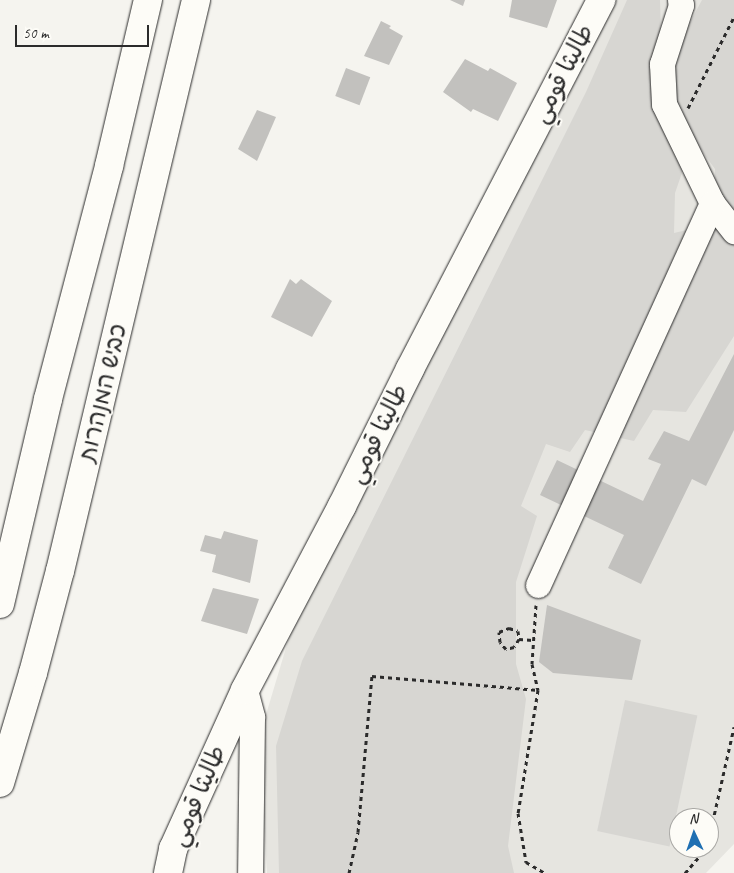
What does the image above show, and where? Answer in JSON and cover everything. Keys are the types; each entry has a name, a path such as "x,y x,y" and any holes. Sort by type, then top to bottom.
{"main road":[{"path":"0,604 48,399 109,166 148,0"},
{"name":"כביש המנהרות","path":"0,783 60,571 196,0"},
{"name":"طاليثا قومي","path":"168,873 173,849 245,690 342,506 410,369 602,0"}],"street":[{"path":"680,0 681,5 662,64 664,104 712,204 734,231"},
{"path":"538,585 712,204"},
{"path":"245,690 252,717 250,873"}],"path":[{"path":"677,132 734,17"},
{"path":"538,585 532,664 538,690 518,813 526,862 545,873"},
{"path":"509,628 518,632 519,639 514,647 506,649 500,642 499,632 509,628"},
{"path":"519,639 533,640"},
{"path":"349,873 358,832 372,676 538,690"},
{"path":"716,808 734,727"},
{"path":"685,873 698,858"}],"shaded area":[{"path":"615,0 734,0 734,844 706,873 267,873 259,738 294,621"},
{"path":"627,0 660,0 661,35 650,68 657,111 684,167 675,193 674,233 713,224 715,169 674,112 667,65 702,0 734,0 734,336 686,412 653,410 634,441 585,430 570,452 546,444 521,506 537,516 516,582 516,664 526,699 508,846 514,873 279,873 276,746 302,661 586,92"},
{"path":"625,700 697,715 678,808 669,808 669,846 597,831"}],"building":[{"path":"450,0 465,0 463,6"},
{"path":"512,0 557,0 547,28 509,17"},
{"path":"381,21 391,26 389,28 403,36 389,65 364,56"},
{"path":"465,59 488,71 490,68 517,83 498,121 473,109 471,112 443,92"},
{"path":"346,68 370,77 360,105 335,96"},
{"path":"257,110 276,117 257,161 238,149"},
{"path":"290,279 296,284 301,279 332,301 312,337 271,317"},
{"path":"734,354 734,430 706,486 692,479 641,584 608,568 624,535 540,495 557,460 643,501 661,464 648,459 664,431 689,441"},
{"path":"224,531 258,540 250,583 212,572 216,555 200,551 205,535 221,539"},
{"path":"213,588 259,599 247,634 201,621"},
{"path":"547,605 641,640 632,680 553,673 539,662"}]}
